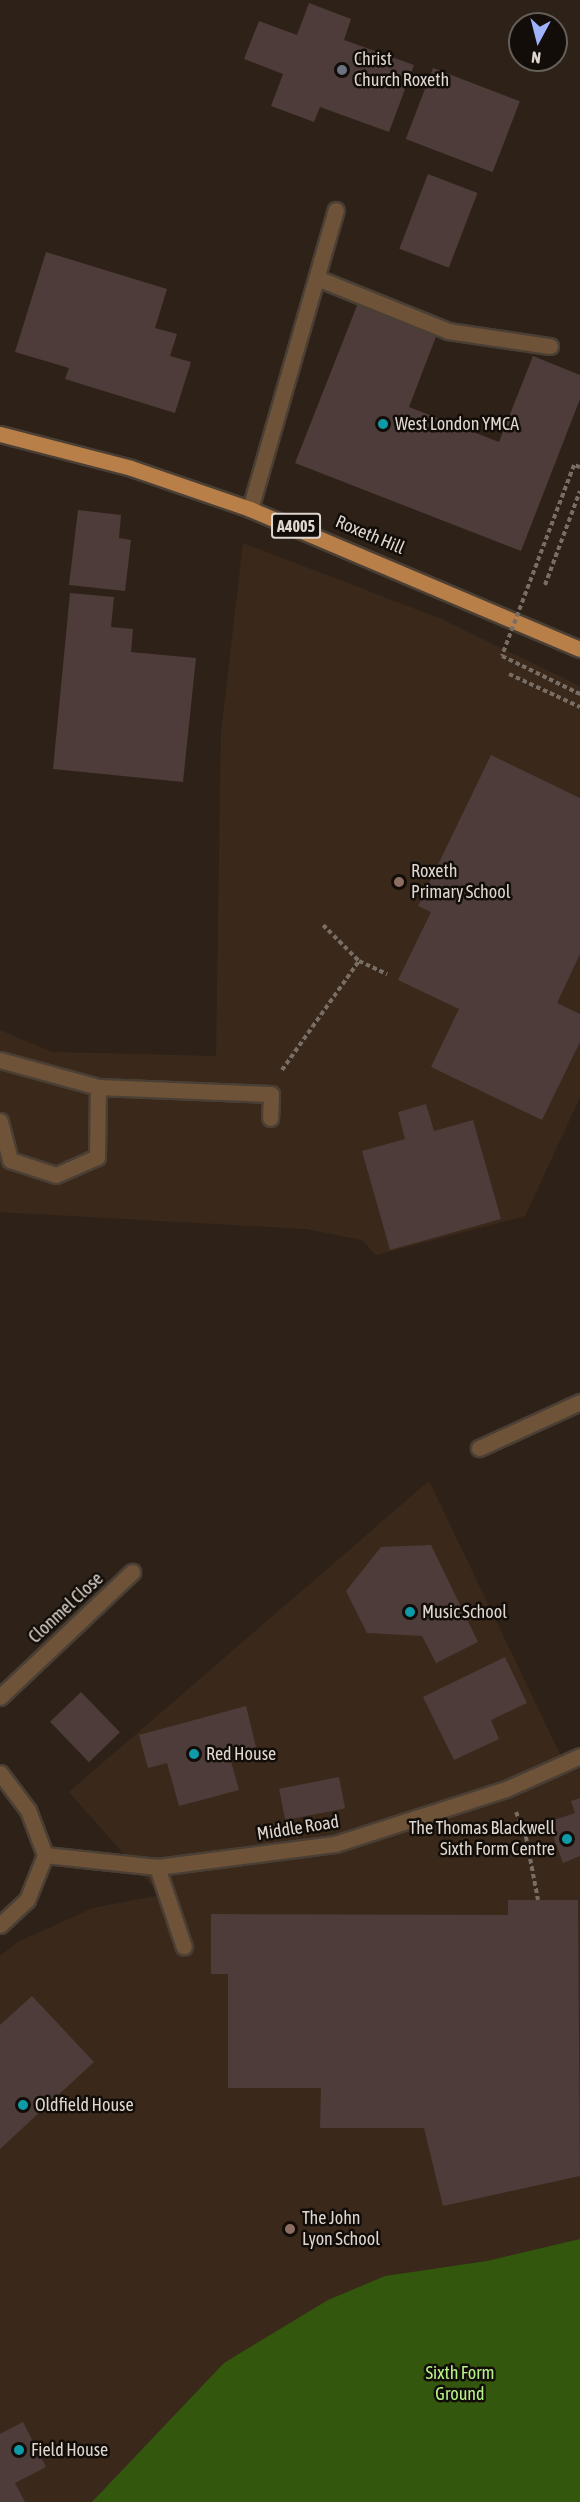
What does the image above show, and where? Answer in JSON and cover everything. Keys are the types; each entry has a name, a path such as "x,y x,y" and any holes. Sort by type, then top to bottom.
{"main road":[{"name":"Roxeth Hill","path":"0,434 131,468 250,509 580,649"}],"street":[{"path":"250,509 336,210"},
{"path":"317,278 448,331 550,346"},
{"path":"0,1060 98,1087 271,1094 270,1118"},
{"path":"0,1121 10,1160 56,1174 97,1157 98,1087"},
{"path":"479,1448 580,1402"},
{"name":"Clonmel Close","path":"0,1697 132,1572"},
{"name":"Middle Road","path":"45,1855 157,1867 335,1844 506,1789 580,1756"},
{"path":"0,1773 28,1810 45,1855 27,1900 0,1925"},
{"path":"157,1867 184,1947"}],"path":[{"path":"580,467 574,465 502,656 580,694"},
{"path":"545,585 580,490"},
{"path":"509,674 580,707"},
{"path":"323,925 359,961 387,974"},
{"path":"282,1071 359,961"},
{"path":"506,1789 526,1837 538,1900"}],"shaded area":[{"name":"Roxeth Primary School","path":"243,543 439,618 580,686 580,1097 525,1216 376,1255 362,1240 306,1229 0,1212 0,1030 52,1052 216,1056 221,733"},
{"name":"The John Lyon School","path":"429,1481 569,1773 580,1769 580,2502 0,2502 0,1956 18,1942 93,1908 160,1895 69,1792"}],"green space":[{"name":"Sixth Form Ground","path":"580,2239 580,2502 92,2502 224,2363 328,2300 385,2276 487,2261"}],"building":[{"name":"Christ Church Roxeth","path":"309,3 351,19 344,40 414,65 389,132 320,107 314,122 271,106 283,74 244,59 259,21 297,35"},
{"path":"433,68 520,101 493,172 406,139"},
{"path":"428,174 477,193 449,268 399,249"},
{"path":"46,252 167,289 155,328 177,334 170,356 191,362 175,413 65,379 69,368 15,352"},
{"name":"West London YMCA","path":"358,303 437,334 409,407 499,442 533,356 580,375 580,399 521,551 295,463"},
{"path":"78,510 121,515 119,538 131,540 125,591 69,585"},
{"path":"70,593 114,597 111,627 133,629 131,652 196,658 183,782 53,769"},
{"path":"491,755 580,798 580,954 557,1003 580,1014 580,1042 542,1120 431,1067 459,1009 398,980 431,912 418,906"},
{"path":"426,1104 434,1131 473,1120 501,1219 390,1250 362,1151 405,1139 398,1112"},
{"name":"Music School","path":"431,1545 478,1642 436,1663 422,1636 367,1633 346,1591 381,1547"},
{"path":"505,1657 527,1703 491,1720 499,1739 454,1760 423,1697"},
{"path":"81,1692 120,1732 89,1762 50,1722"},
{"name":"Red House","path":"246,1706 257,1751 230,1758 239,1790 179,1806 167,1763 148,1768 139,1735"},
{"path":"339,1777 345,1808 285,1820 279,1789"},
{"name":"The Thomas Blackwell Sixth Form Centre","path":"580,1798 580,1856 563,1863 548,1822 575,1813 571,1801"},
{"path":"508,1900 578,1900 580,2176 443,2206 424,2128 320,2128 321,2088 228,2088 228,1974 211,1974 211,1914 508,1915"},
{"name":"Oldfield House","path":"32,1996 94,2062 0,2149 0,2025"},
{"name":"Field House","path":"23,2422 46,2467 15,2483 25,2502 0,2502 0,2434"}],"place":[{"name":"Christ Church Roxeth","path":"342,70"},
{"name":"West London YMCA","path":"383,424"},
{"name":"Roxeth Primary School","path":"399,882"},
{"name":"Music School","path":"410,1612"},
{"name":"Red House","path":"194,1754"},
{"name":"The Thomas Blackwell Sixth Form Centre","path":"567,1839"},
{"name":"Oldfield House","path":"23,2105"},
{"name":"The John Lyon School","path":"290,2229"},
{"name":"Field House","path":"19,2450"}]}
